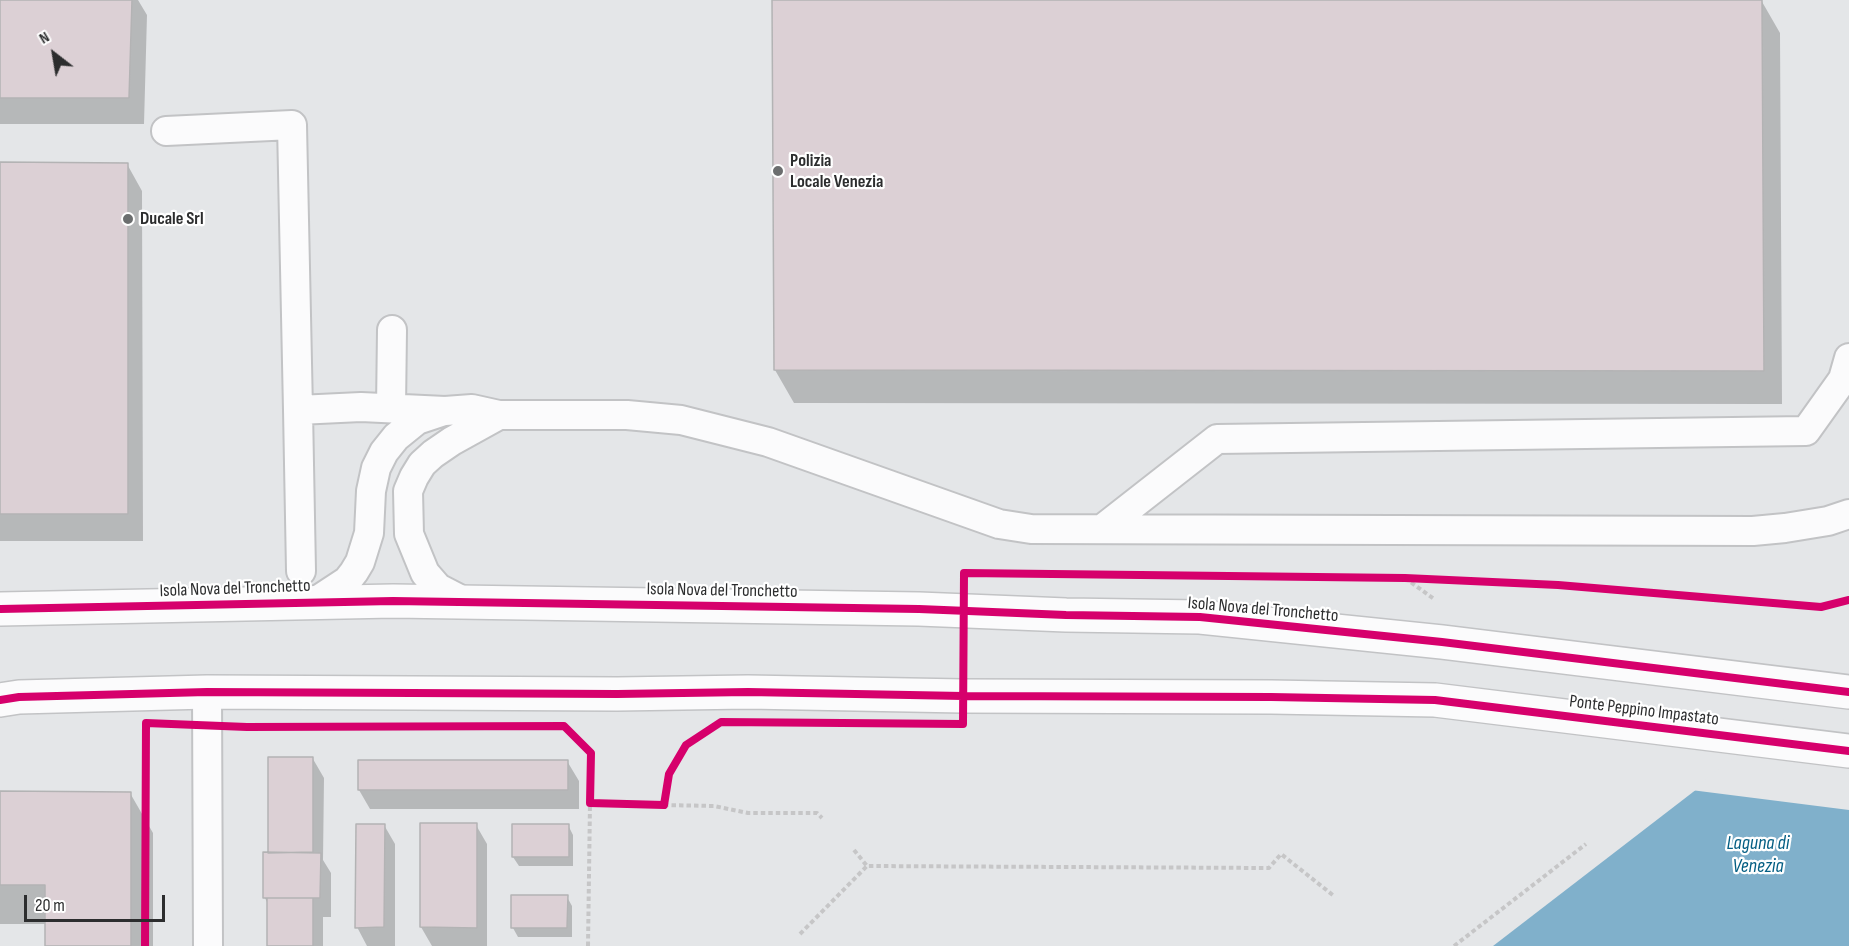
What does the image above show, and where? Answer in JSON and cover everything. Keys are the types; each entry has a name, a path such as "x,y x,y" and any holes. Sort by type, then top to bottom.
{"street":[{"name":"Isola Nova del Tronchetto","path":"0,609 315,602 467,603 919,609 1066,615 1200,617 1442,642 1849,692"},
{"path":"0,700 19,697 207,692"},
{"name":"Ponte Peppino Impastato","path":"207,692 748,693 1435,700 1849,751"}],"lane":[{"path":"166,131 292,125 301,571"},
{"path":"391,408 392,330"},
{"path":"1102,529 1217,439 1806,431 1842,379 1849,358"},
{"path":"298,410 361,407 446,411 472,409 499,415 627,415 681,420 768,442 999,524 1030,529 1753,531 1828,521 1849,514"},
{"path":"315,602 347,581 360,562 369,533 371,491 376,468 384,452 396,437 417,420 446,411"},
{"path":"467,603 438,588 425,573 409,534 408,491 418,470 433,454 499,415"},
{"path":"207,692 208,946"}],"path":[{"path":"1394,578 1417,578"},
{"path":"1405,578 1438,602"},
{"path":"588,946 590,793"},
{"path":"664,805 666,795"},
{"path":"590,803 602,803"},
{"path":"655,805 714,806 748,813 817,813 822,818"},
{"path":"1454,946 1586,844"},
{"path":"854,850 867,866"},
{"path":"800,934 867,866 1269,868 1281,854 1334,896"}],"water":[{"name":"Laguna di Venezia","path":"1849,672 1849,946 1493,946"}],"pier":[{"path":"1849,669 1849,810 1691,790 1847,670"}],"building":[{"path":"0,0 132,0 129,98 0,98"},
{"path":"772,0 1762,0 1764,371 774,370"},
{"path":"0,162 128,163 128,514 0,514"},
{"path":"268,757 313,757 313,852 268,853"},
{"path":"358,760 568,760 568,790 358,790"},
{"path":"0,791 131,792 131,946 45,946 45,885 0,885"},
{"path":"420,823 477,823 477,928 420,927"},
{"path":"356,824 385,824 384,927 355,928"},
{"path":"512,824 569,824 569,857 512,857"},
{"path":"263,852 321,853 320,898 263,898"},
{"path":"511,895 568,895 567,928 511,928"},
{"path":"267,898 313,898 313,946 267,946"}],"cycle path":[{"path":"145,946 146,723 247,727 564,726 591,753 590,803 664,805 669,774 686,745 721,722 963,724 964,573 1405,578 1558,585 1821,607 1849,600"},
{"path":"0,609 393,601 919,609 1066,615 1200,617 1442,642 1849,692"},
{"path":"0,700 19,697 207,692 617,694 748,692 1435,700 1849,751"}],"place":[{"name":"Polizia Locale Venezia","path":"778,171"},
{"name":"Ducale Srl","path":"128,219"}]}
